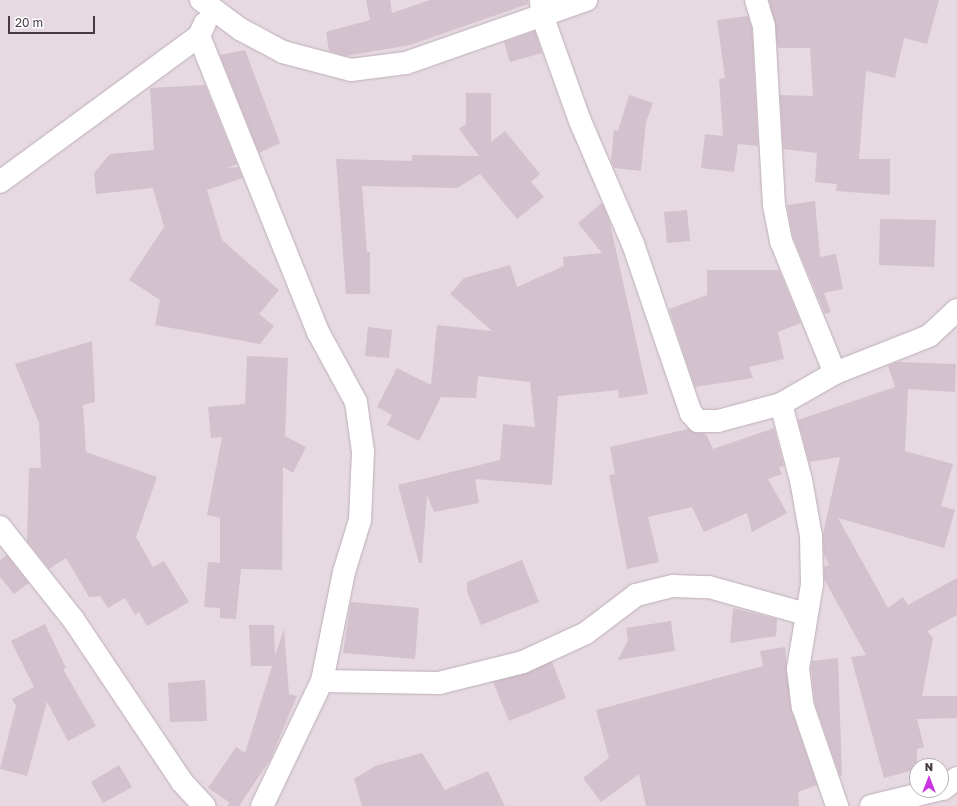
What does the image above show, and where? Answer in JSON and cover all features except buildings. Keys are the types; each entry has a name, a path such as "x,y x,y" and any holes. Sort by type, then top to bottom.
{"street":[{"path":"0,182 199,36 209,3 282,52 351,70 406,63 542,7 586,0"},
{"path":"756,0 764,27 774,205 781,241 835,373"},
{"path":"542,7 580,121 632,244 691,413 698,420 718,421 781,404 835,373 929,336 957,310"},
{"path":"199,36 318,332 356,402 364,452 360,520 344,572 322,681 262,806"},
{"path":"781,404 812,536 812,584 798,669 803,708 836,806"},
{"path":"0,527 73,619 182,782 204,806"},
{"path":"322,681 439,683 523,662 586,633 636,595 673,586 709,587 806,614"},
{"path":"871,806 909,796"}],"shaded area":[{"path":"0,0 957,0 957,806 0,806"}]}
